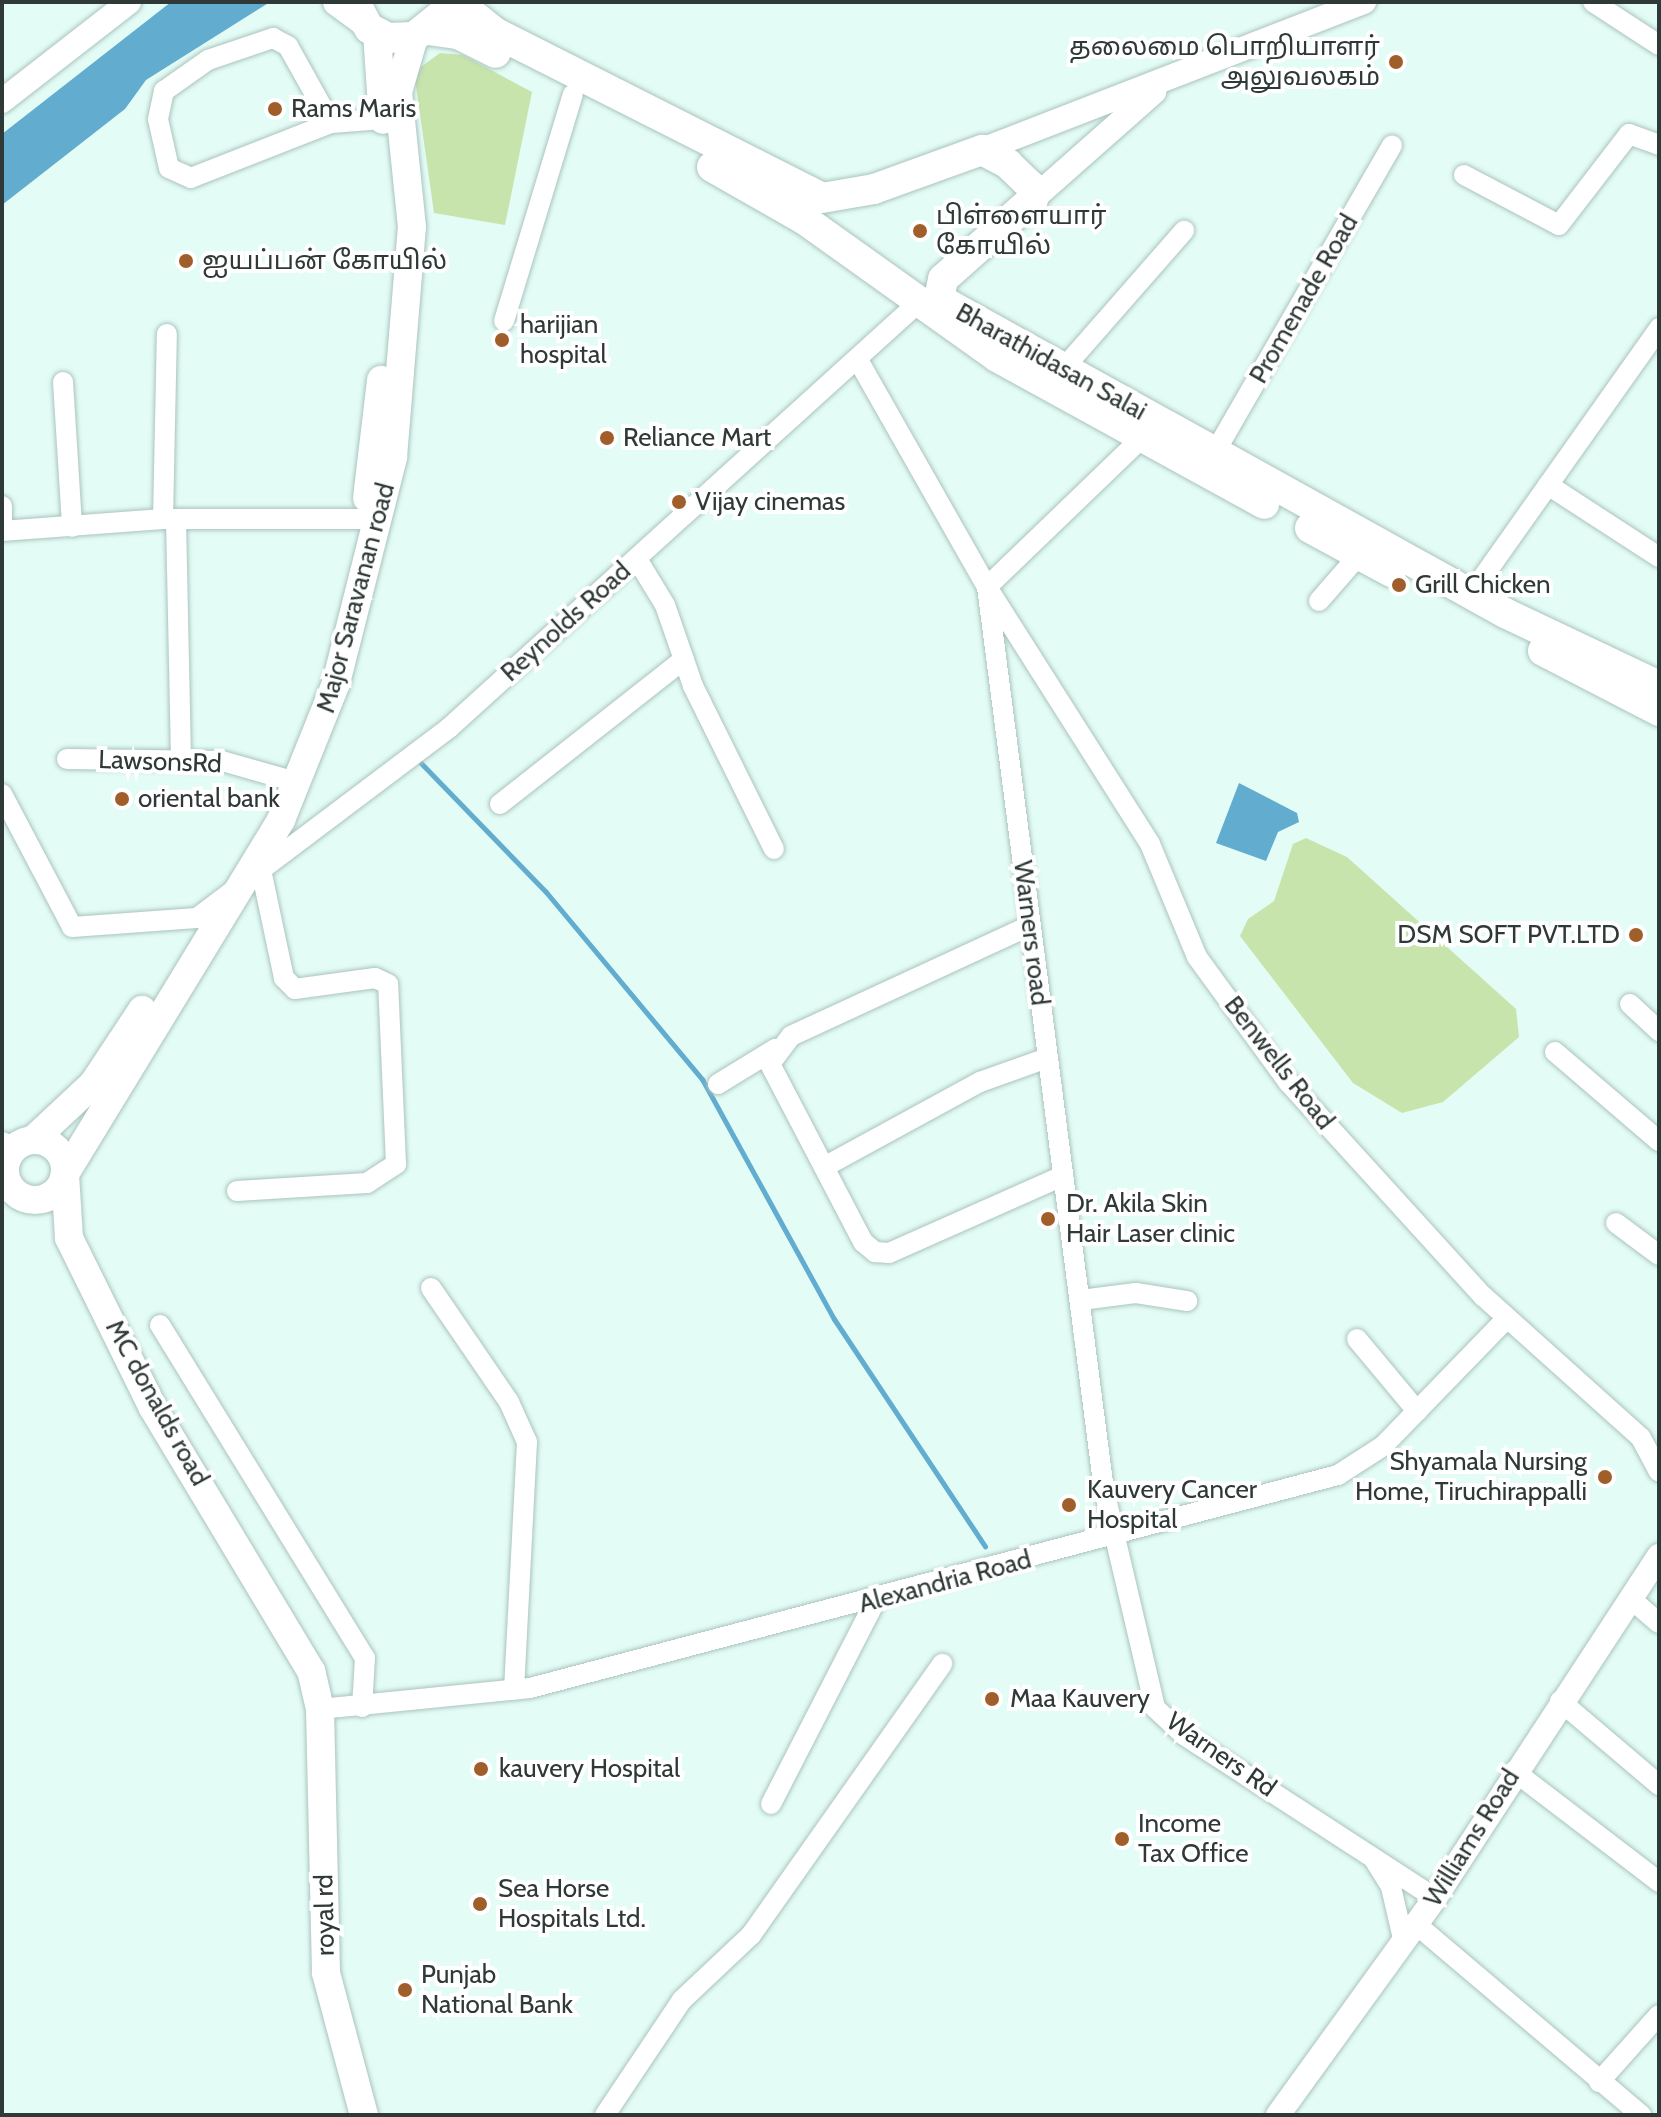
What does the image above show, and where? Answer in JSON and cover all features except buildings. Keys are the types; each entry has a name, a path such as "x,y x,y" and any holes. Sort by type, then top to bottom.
{"main road":[{"path":"337,2 365,19"},
{"path":"416,40 445,2"},
{"name":"Bharathidasan Salai","path":"457,2 496,33 813,209 917,304 1150,429 1359,555 1659,711"},
{"path":"476,2 496,33"},
{"name":"Bharathidasan Salai","path":"365,19 416,40 458,34 573,94 813,209"},
{"name":"Major Saravanan road","path":"363,519 391,260 383,119 365,19"},
{"name":"Major Saravanan road","path":"106,1088 237,888 292,780 340,669 393,457 412,227 398,92 416,40"},
{"path":"813,209 982,150 1008,164 1031,186 1033,199"},
{"name":"Bharathidasan Salai","path":"1033,199 937,290 939,299 1063,369 1150,429 1215,452 1471,594 1659,686"},
{"path":"11,1200 42,1199 65,1174 106,1088 197,918 292,780 316,705 363,519"},
{"path":"11,1152 106,1088"},
{"path":"11,1152 59,1152 65,1174"},
{"path":"11,1152 11,1200"},
{"name":"MC donalds road","path":"65,1174 69,1238 153,1408 311,1671 320,1709"},
{"path":"11,1200 69,1238"},
{"name":"royal rd","path":"320,1709 326,1973 364,2115"}],"street":[{"path":"2,101 129,2"},
{"path":"982,150 1162,85 1364,2"},
{"path":"1593,2 1659,45"},
{"path":"331,123 288,46 273,38 208,60 164,91 158,119 166,162 182,177 331,123 383,119"},
{"path":"1033,199 1162,85"},
{"path":"504,321 573,94"},
{"path":"1464,175 1559,225 1629,134 1659,145"},
{"name":"Promenade Road","path":"1215,452 1392,146"},
{"path":"1063,369 1184,231"},
{"name":"Reynolds Road","path":"197,918 449,728 917,304"},
{"path":"1471,594 1659,328"},
{"path":"167,334 170,519 181,760"},
{"name":"Warners road","path":"858,360 987,587 1104,1490 1118,1536"},
{"path":"63,382 72,527"},
{"path":"987,587 1150,429"},
{"path":"1548,485 1659,557"},
{"path":"2,506 2,531 170,519 363,519"},
{"path":"1319,601 1359,555"},
{"path":"637,559 665,605 684,659 774,849"},
{"name":"Benwells Road","path":"987,587 1150,844 1197,957 1288,1082 1507,1318 1650,1440 1659,1472"},
{"path":"500,804 684,659"},
{"name":"LawsonsRd","path":"67,759 222,761 292,780"},
{"path":"2,794 72,927 197,918"},
{"path":"237,1191 367,1183 396,1164 388,984 375,978 295,989 284,978 261,870"},
{"path":"718,1084 775,1049 1029,926"},
{"path":"1630,1004 1659,1031"},
{"path":"775,1049 770,1064 863,1242 889,1253 1063,1176"},
{"path":"1555,1052 1659,1141"},
{"path":"824,1167 980,1082 1047,1058"},
{"path":"1616,1223 1659,1255"},
{"path":"431,1288 509,1402 527,1442 514,1690"},
{"path":"1081,1300 1136,1293 1187,1301"},
{"name":"Alexandria Road","path":"320,1709 514,1690 875,1602 1338,1475 1383,1446 1507,1318"},
{"path":"160,1325 365,1658 362,1707"},
{"path":"1357,1339 1417,1411"},
{"name":"Warners Rd","path":"1118,1536 1155,1708 1184,1735 1435,1898"},
{"name":"Williams Road","path":"1278,2115 1435,1898 1514,1771 1659,1556"},
{"path":"1630,1598 1659,1623"},
{"path":"771,1804 875,1602"},
{"path":"605,2115 682,2000 751,1935 942,1664"},
{"path":"1560,1701 1659,1785"},
{"path":"1514,1771 1659,1882"},
{"path":"1373,1857 1391,1887 1410,1934 1641,2115"},
{"path":"1599,2082 1659,2015"}],"green space":[{"path":"440,53 463,55 532,92 505,225 434,213 414,72"},
{"path":"1306,838 1347,857 1516,1009 1519,1037 1443,1102 1402,1113 1353,1083 1240,936 1248,919 1274,901 1293,844"}],"water":[{"path":"171,2 270,2 146,80 125,109 2,205 2,134"},
{"path":"1239,783 1297,813 1299,822 1278,832 1266,861 1216,843"}],"waterway":[{"path":"417,759 546,892 702,1079 834,1319 985,1546"}],"place":[{"name":"தலைமை பொறியாளர் அலுவலகம்","path":"1396,62"},
{"name":"Rams Maris","path":"275,109"},
{"name":"பிள்ளையார் கோயில்","path":"920,231"},
{"name":"ஐயப்பன் கோயில்","path":"186,261"},
{"name":"harijian hospital","path":"502,340"},
{"name":"Reliance Mart","path":"607,438"},
{"name":"Vijay cinemas","path":"679,502"},
{"name":"Grill Chicken","path":"1399,585"},
{"name":"oriental bank","path":"122,799"},
{"name":"DSM SOFT PVT.LTD","path":"1636,935"},
{"name":"Dr. Akila Skin Hair Laser clinic","path":"1048,1219"},
{"name":"Shyamala Nursing Home, Tiruchirappalli","path":"1605,1477"},
{"name":"Kauvery Cancer Hospital","path":"1069,1505"},
{"name":"Maa Kauvery","path":"992,1699"},
{"name":"kauvery Hospital","path":"481,1769"},
{"name":"Income Tax Office","path":"1122,1839"},
{"name":"Sea Horse Hospitals Ltd.","path":"480,1904"},
{"name":"Punjab National Bank","path":"405,1990"}]}
